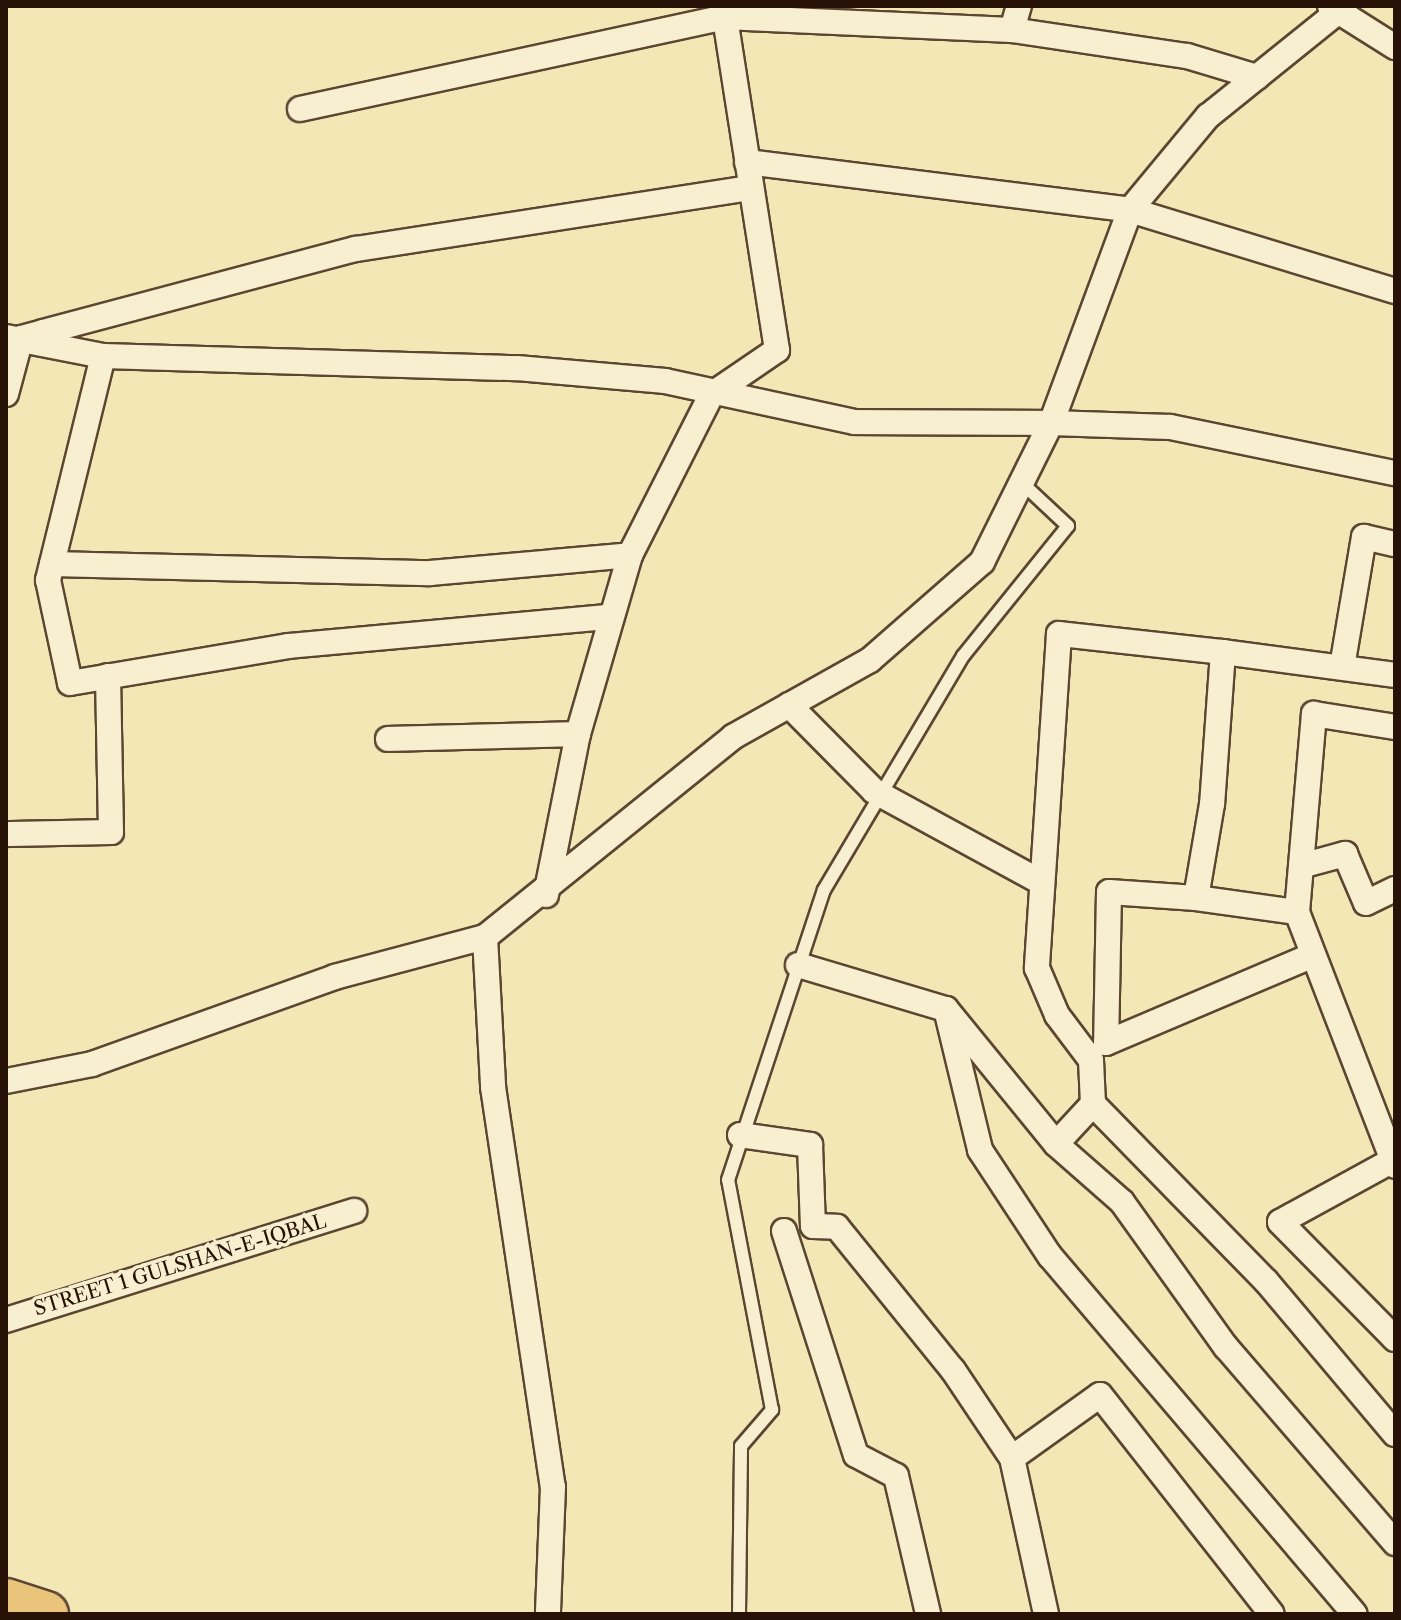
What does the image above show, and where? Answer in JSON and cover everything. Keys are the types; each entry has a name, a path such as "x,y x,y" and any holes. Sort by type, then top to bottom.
{"highway":[{"path":"6,1601 46,1614"}],"street":[{"path":"1012,30 1019,6"},
{"path":"6,1081 92,1064 335,977 485,937 546,895 733,737 870,660 982,562 1051,423 1130,210 1208,116 1337,9 1395,47"},
{"path":"546,895 578,734 609,617 630,555 711,395 777,350 748,188 747,162 723,12"},
{"path":"300,109 723,12 1012,30 1187,56 1257,77"},
{"path":"747,162 1130,210 1395,291"},
{"path":"14,338 356,249 748,188"},
{"path":"14,338 103,356 517,368 665,381 711,395 855,422 1170,427 1395,473"},
{"path":"6,394 14,338"},
{"path":"103,356 48,580 70,683 288,646 609,617"},
{"path":"1342,667 1364,537 1395,544"},
{"path":"52,564 430,573 630,555"},
{"path":"1395,675 1059,634 1039,881 1037,968 1057,1015 1091,1060 1093,1104 1266,1281 1395,1434"},
{"path":"1196,898 1212,804 1223,652"},
{"path":"6,834 111,832 108,676"},
{"path":"789,705 883,796 1039,881"},
{"path":"1395,727 1314,714 1297,912 1311,956 1394,1162 1280,1222 1395,1339"},
{"path":"388,739 578,734"},
{"path":"1301,866 1345,854 1366,903 1395,889"},
{"path":"1297,912 1196,898 1109,892 1106,1043 1311,956"},
{"path":"485,937 493,1087 553,1487 548,1614"},
{"path":"798,965 946,1009 1056,1144 1122,1202 1226,1347 1395,1543"},
{"path":"946,1009 980,1150 1050,1256 1355,1614"},
{"path":"1056,1144 1093,1104"},
{"path":"740,1135 810,1145 813,1226 837,1227 953,1370 1012,1458 1046,1614"},
{"name":"STREET 1 GULSHAN-E-IQBAL","path":"6,1320 354,1211"},
{"path":"784,1231 856,1455 896,1476 928,1614"},
{"path":"1012,1458 1100,1395 1272,1614"}],"lane":[{"path":"739,1614 741,1446 772,1410 728,1180 740,1135 824,890 883,796 963,656 1068,526 1023,484"}]}
